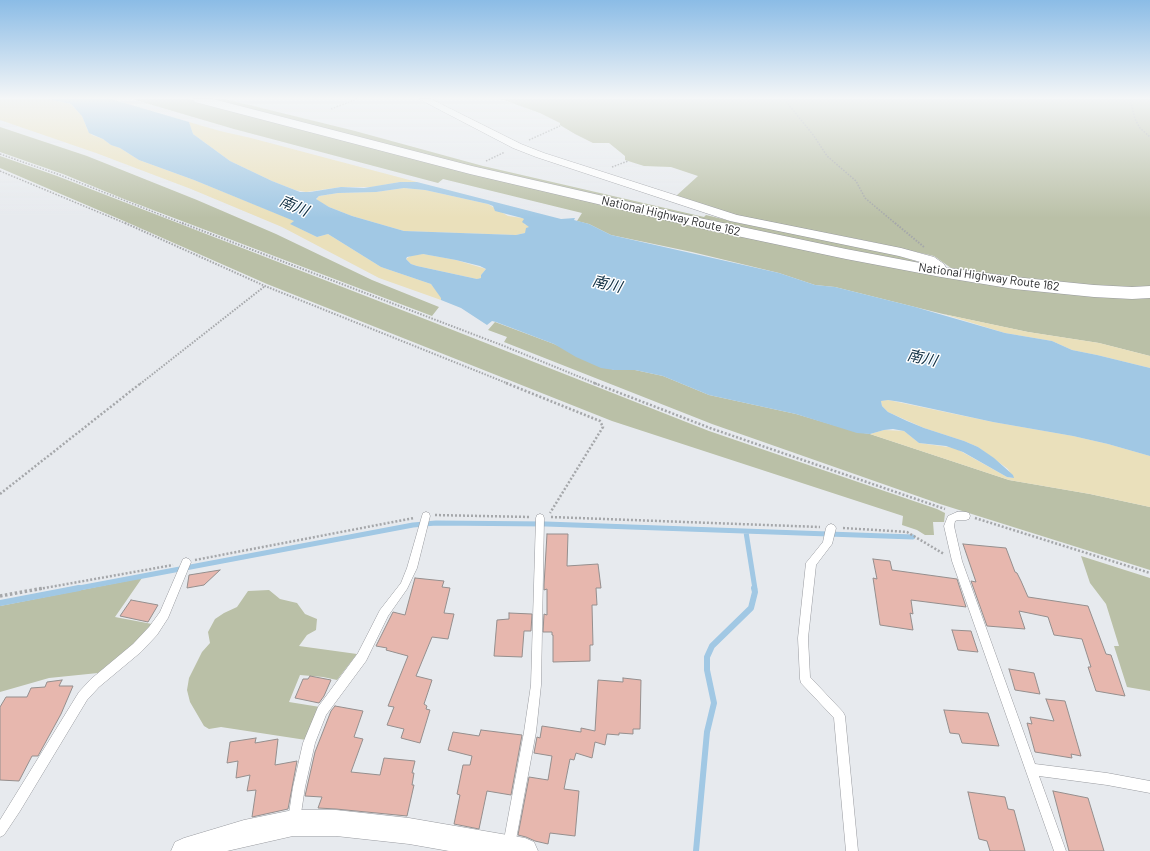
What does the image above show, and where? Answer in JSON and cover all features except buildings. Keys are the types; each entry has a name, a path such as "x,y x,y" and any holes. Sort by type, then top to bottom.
{"highway":[{"name":"National Highway Route 162","path":"351,139 470,170 741,232 941,272 1014,283 1072,289 1132,293 1150,292"}],"street":[{"path":"503,139 540,155 734,218 874,246 929,260 939,268 941,272"},
{"path":"184,851 244,833 293,823 336,823 409,831 516,849"}],"lane":[{"path":"293,823 309,743 322,711 362,657 384,613 404,586 412,568 426,516"},
{"path":"966,516 957,516 951,519 949,526 957,562 1060,851"},
{"path":"516,849 536,685 540,518"},
{"path":"831,528 827,544 811,563 803,638 805,679 839,716 852,851"},
{"path":"0,831 83,696 95,683 137,648 153,631 167,608 186,562"},
{"path":"1032,769 1107,779 1150,788"}],"path":[{"path":"483,163 533,139"},
{"path":"816,139 827,156 856,181 865,198 929,251 929,260"},
{"path":"0,154 60,175 121,200 504,346 710,428 966,516 1150,573"},
{"path":"0,171 122,222 265,286 600,421 603,427 547,517 907,532 957,562"},
{"path":"0,494 265,286"},
{"path":"0,596 426,516 439,515 540,518"}],"green space":[{"path":"0,139 35,139 87,156 197,200 276,234 372,280 439,307 432,316 124,199 63,174 0,152"},
{"path":"271,139 354,139 845,257 1150,297 1150,356 1099,343 1028,332 943,314 835,287 815,285 779,273 692,252 611,235 589,224 577,221 582,213 443,179 438,183"},
{"path":"364,139 383,139 483,166 704,217 706,215 735,222 874,248 925,264 865,254 545,185"},
{"path":"584,139 1150,139 1150,288 1141,289 1015,279 951,268 934,256 872,242 730,214 676,196 698,176 671,167 644,166 625,160 625,156 609,143 593,143"},
{"path":"0,156 57,176 709,431 937,509 945,513 944,522 933,522 934,535 925,535 917,530 902,525 903,516 612,421 267,284 0,168"},
{"path":"495,322 554,344 614,370 635,370 663,376 709,395 796,414 857,432 870,434 1009,480 1090,494 1150,507 1150,570 940,504 712,424 504,342 507,337 488,330"},
{"path":"1081,556 1150,578 1150,691 1127,687 1114,646 1119,646 1106,604 1090,583"},
{"path":"142,578 115,617 152,624 147,633 98,673 49,678 0,692 0,606"},
{"path":"269,590 280,599 297,603 305,614 317,619 316,630 307,635 299,646 357,654 337,680 300,675 289,702 320,707 306,740 221,727 209,729 204,726 190,702 187,690 189,678 202,652 210,643 208,632 215,619 237,607 248,591"}],"sand":[{"path":"54,139 103,139 139,160 194,180 295,221 291,224 317,237 328,234 381,267 431,284 442,298 441,300 379,278 282,227 191,189"},
{"path":"199,139 254,139 417,182 400,182 372,187 341,187 306,192 295,190 272,181 230,161"},
{"path":"404,188 425,190 488,204 508,216 524,219 524,224 529,227 525,233 516,235 404,231 352,216 316,200 319,196 338,193 376,192"},
{"path":"423,254 456,260 486,269 481,275 482,278 477,279 417,266 411,264 406,259 412,255"},
{"path":"943,314 1028,332 1099,343 1150,356 1150,368 1072,350 1052,341 1005,333"},
{"path":"888,400 993,422 1073,436 1150,456 1150,507 1090,494 1009,480 870,434 884,430 904,431 919,443 955,448 1007,477 1013,478 1008,469 978,447 924,428 888,412 882,406 881,401"}],"water":[{"name":"南川","path":"103,139 199,139 230,161 272,181 300,192 310,192 341,187 364,188 400,182 417,182 561,219 575,218 574,220 589,224 611,235 779,273 815,285 835,287 915,307 1005,333 1052,341 1072,350 1150,368 1150,456 1073,436 993,422 901,402 888,400 881,401 882,406 888,412 924,428 978,447 994,458 1013,475 1014,478 1007,477 963,452 946,446 919,443 904,431 893,429 870,434 857,433 796,414 709,395 663,376 635,370 614,370 601,368 576,357 554,344 496,322 492,321 487,325 461,308 441,300 431,284 381,267 328,234 317,237 290,224 294,221 194,180 139,160","holes":["404,188 425,190 488,204 493,206 495,211 524,219 522,222 529,227 526,228 525,233 516,235 404,231 352,216 329,207 316,199 319,196 338,193 376,192","423,254 456,260 486,269 481,275 481,278 477,279 417,266 411,264 406,259 407,257"]}],"waterway":[{"path":"74,589 413,525 436,523 546,524 913,537"},
{"path":"746,532 755,589"},
{"path":"0,603 79,588"},
{"path":"696,851 707,732 714,703 707,670 707,657 712,646 751,608 755,592 754,588"}]}
